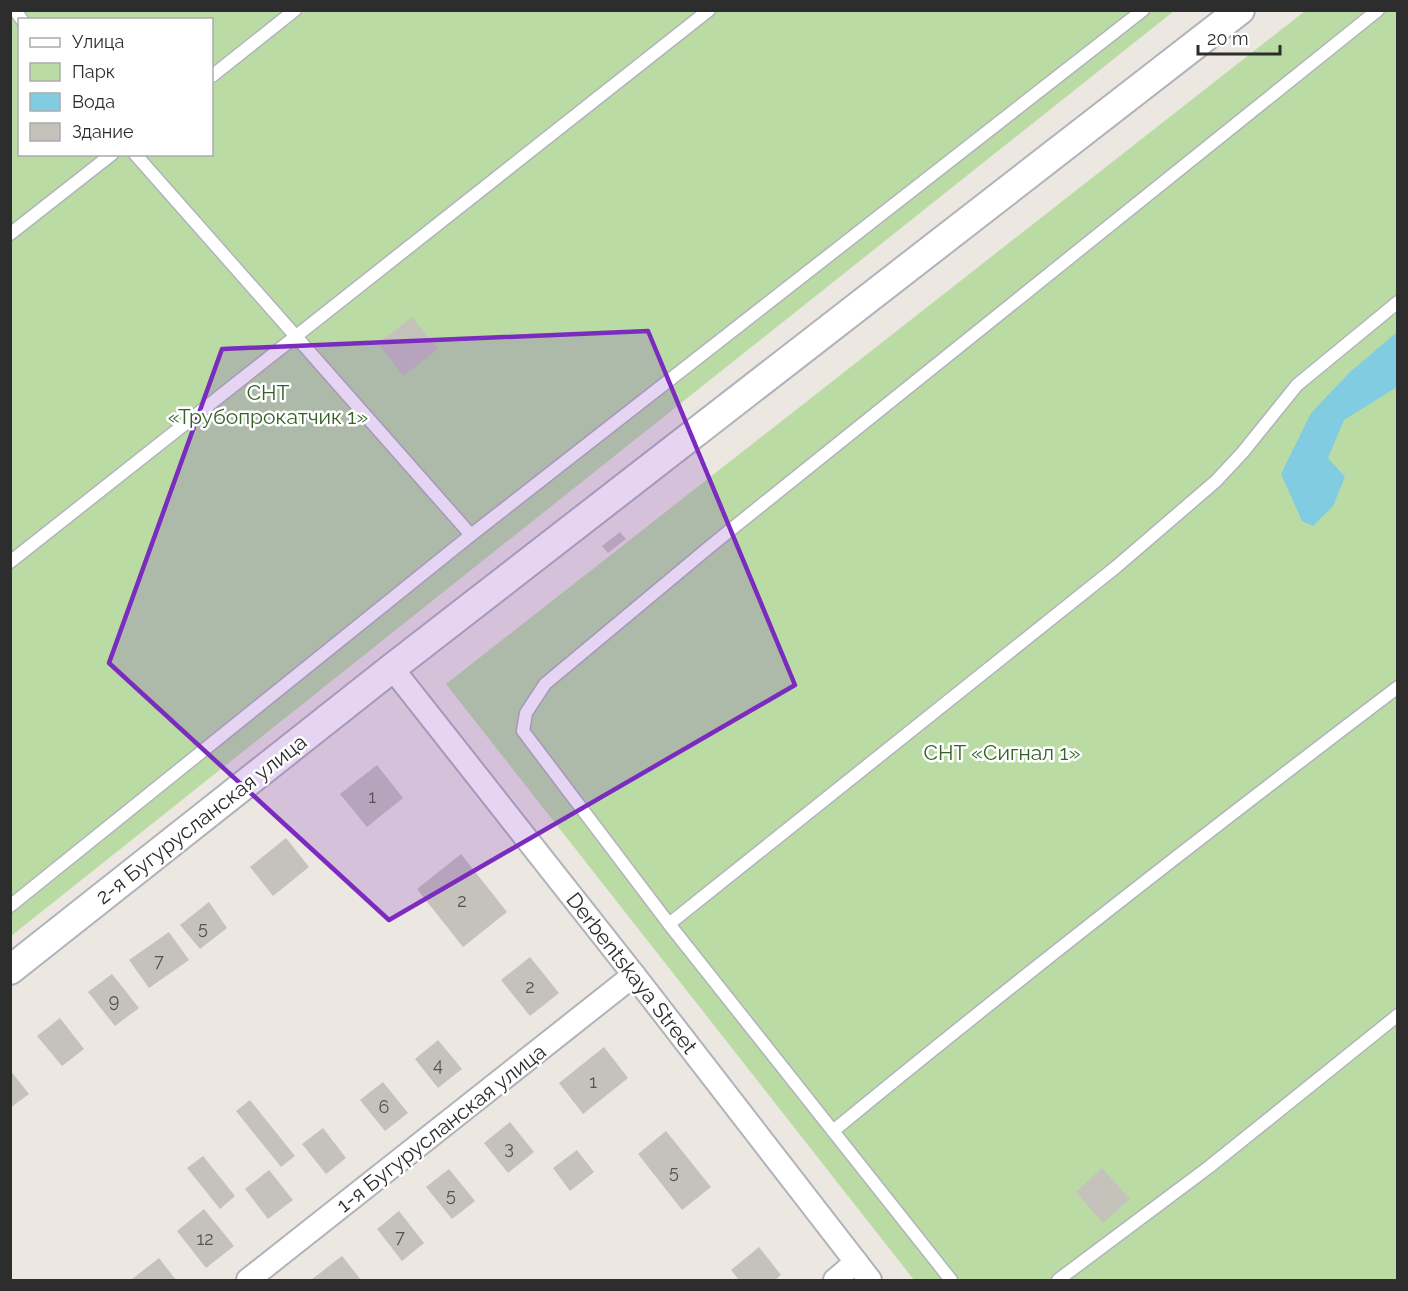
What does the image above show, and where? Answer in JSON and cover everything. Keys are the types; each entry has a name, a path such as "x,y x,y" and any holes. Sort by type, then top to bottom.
{"street":[{"name":"2-я Бугурусланская улица","path":"10,970 392,668 1240,10"},
{"name":"Derbentskaya Street","path":"392,668 634,975 870,1281"},
{"name":"1-я Бугурусланская улица","path":"248,1281 634,975"},
{"path":"835,1281 856,1262"}],"lane":[{"path":"213,75 295,10"},
{"path":"10,562 710,10"},
{"path":"10,906 471,535 1143,10"},
{"path":"951,1281 669,924 523,731 526,713 545,684 769,498 1378,10"},
{"path":"10,234 109,156"},
{"path":"137,156 471,535"},
{"path":"669,924 1143,543 1216,481 1298,385 1398,302"},
{"path":"833,1131 981,1010 1261,790 1398,687"},
{"path":"1059,1281 1209,1167 1398,1015"}],"highlighted area":[{"path":"648,331 795,685 389,920 109,663 222,349"}],"green space":[{"name":"СНТ «Трубопрокатчик 1»","path":"11,11 1174,11 11,936"},
{"name":"СНТ «Сигнал 1»","path":"1305,11 1397,11 1397,1280 914,1280 446,684"}],"water":[{"path":"1397,332 1397,387 1344,420 1328,458 1345,477 1333,506 1313,526 1302,521 1281,474 1311,413 1350,372"}],"building":[{"path":"412,317 438,349 403,376 378,343"},
{"path":"620,532 626,539 608,553 602,546"},
{"path":"377,765 403,798 367,827 340,794"},
{"path":"286,838 309,867 273,896 250,867"},
{"path":"461,854 507,912 463,947 417,889"},
{"path":"209,902 227,928 200,949 180,925"},
{"path":"169,932 189,960 149,988 129,960"},
{"path":"530,957 559,993 530,1016 501,980"},
{"path":"112,974 139,1008 115,1026 88,992"},
{"path":"60,1018 84,1049 62,1066 37,1036"},
{"path":"438,1040 462,1069 438,1088 415,1059"},
{"path":"604,1047 628,1078 583,1114 559,1083"},
{"path":"10,1070 29,1094 10,1108"},
{"path":"383,1082 408,1113 385,1131 360,1100"},
{"path":"250,1100 295,1156 281,1167 236,1111"},
{"path":"510,1122 534,1152 508,1173 484,1143"},
{"path":"323,1128 346,1158 326,1174 302,1144"},
{"path":"666,1131 711,1187 682,1210 638,1154"},
{"path":"577,1150 594,1172 570,1191 553,1168"},
{"path":"203,1156 235,1196 220,1209 187,1168"},
{"path":"1102,1168 1130,1199 1103,1223 1076,1192"},
{"path":"449,1169 475,1201 452,1219 426,1187"},
{"path":"269,1170 293,1200 268,1219 245,1189"},
{"path":"204,1209 234,1246 206,1268 177,1231"},
{"path":"399,1211 424,1243 402,1261 377,1229"},
{"path":"759,1247 781,1275 775,1280 739,1280 731,1270"},
{"path":"342,1256 361,1280 311,1280"},
{"path":"159,1258 176,1280 131,1280"}]}
